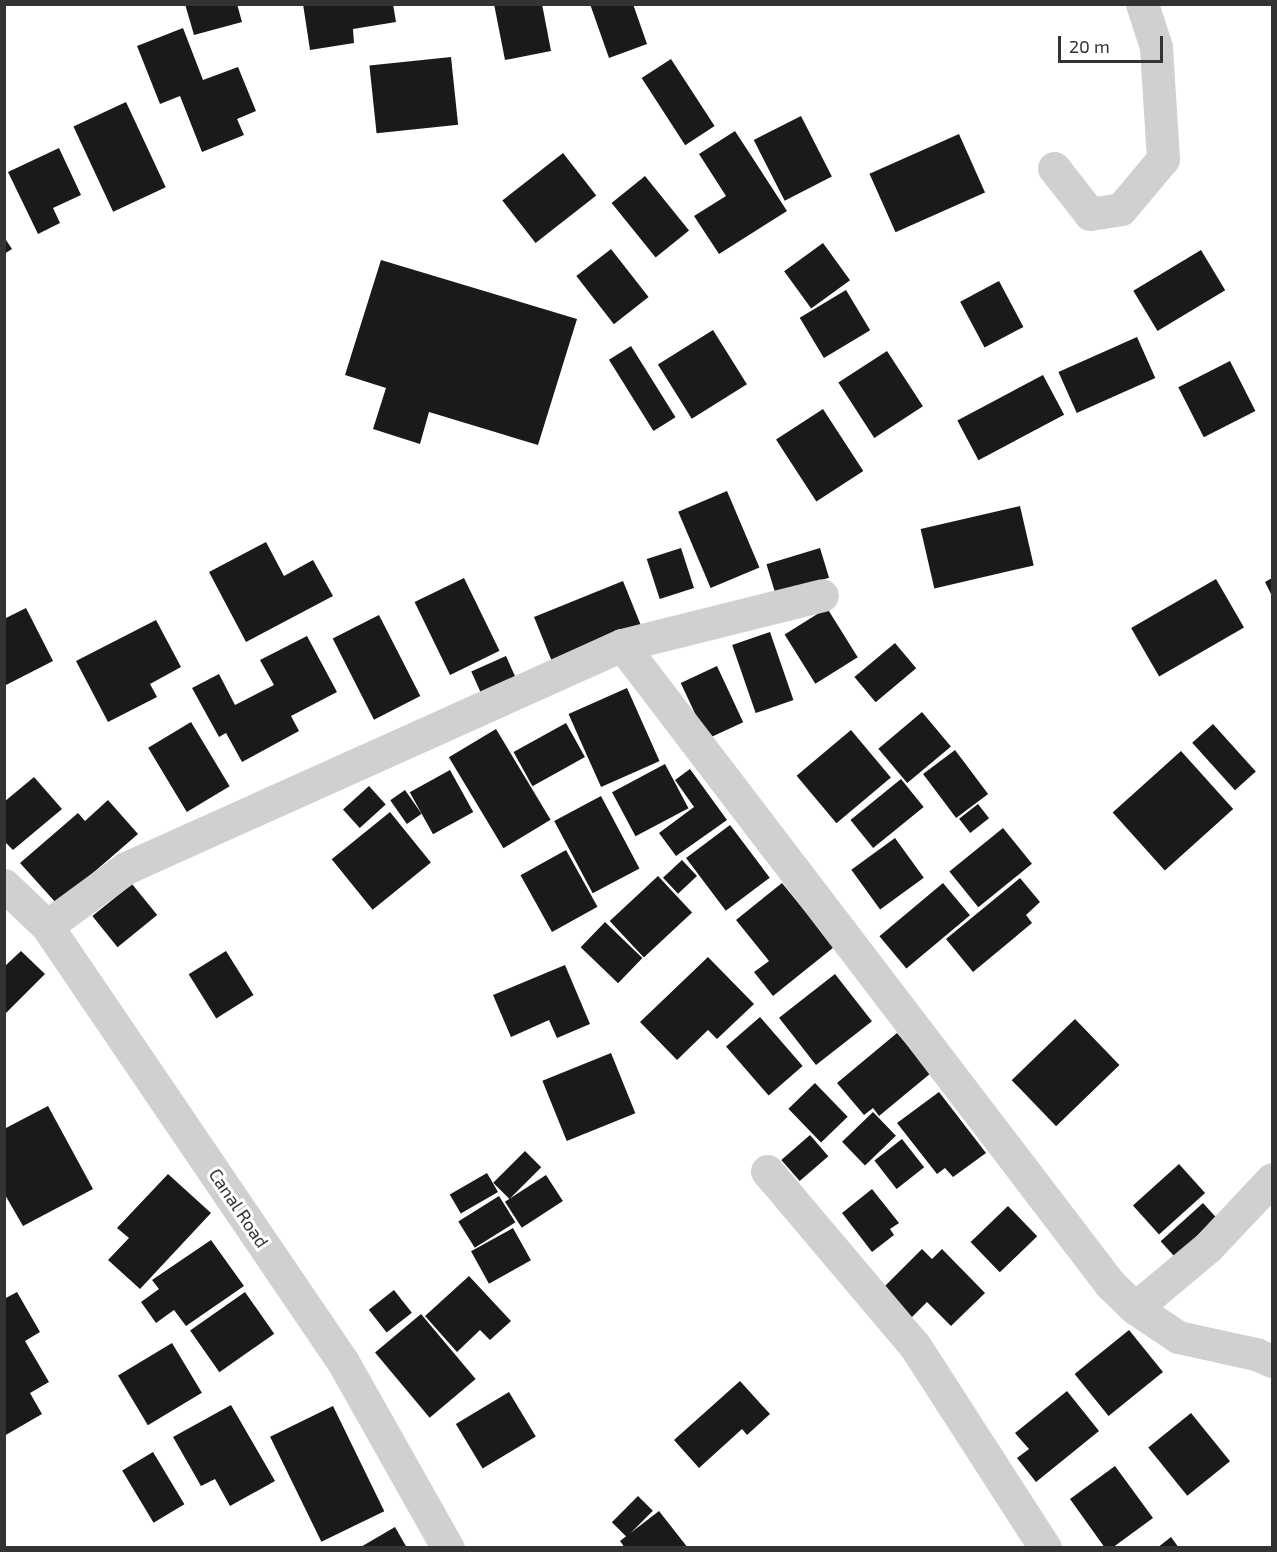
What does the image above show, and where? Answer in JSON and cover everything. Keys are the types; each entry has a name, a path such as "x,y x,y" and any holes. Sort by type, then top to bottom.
{"street":[{"path":"1054,168 1090,214 1121,209 1163,159 1156,47 1142,4"},
{"path":"47,926 126,868 622,645 822,595"},
{"path":"622,645 1103,1275 1135,1308 1178,1337 1256,1354 1272,1361"},
{"name":"Canal Road","path":"4,885 47,926 343,1362 448,1548"},
{"path":"767,1171 915,1346 1046,1548"},
{"path":"1135,1308 1208,1247 1272,1179"}],"building":[{"path":"185,4 237,4 242,22 194,35"},
{"path":"303,4 393,4 396,22 353,29 354,43 310,50"},
{"path":"494,4 542,4 551,51 505,60"},
{"path":"590,4 633,4 647,44 609,58"},
{"path":"183,28 203,80 238,67 256,111 237,119 244,135 202,152 180,96 160,104 137,46"},
{"path":"451,57 458,125 377,133 369,66"},
{"path":"671,59 715,126 685,145 642,78"},
{"path":"126,102 166,187 113,212 73,127"},
{"path":"801,116 832,177 785,201 754,140"},
{"path":"735,131 787,211 719,254 694,216 726,196 699,154"},
{"path":"959,134 985,192 896,232 869,174"},
{"path":"59,148 81,195 53,208 60,223 38,234 8,172"},
{"path":"563,153 596,196 536,243 502,200"},
{"path":"645,176 689,230 656,257 612,203"},
{"path":"4,237 12,249 4,254"},
{"path":"823,243 850,280 811,308 784,271"},
{"path":"611,249 649,297 614,324 576,276"},
{"path":"1201,250 1225,290 1157,331 1133,291"},
{"path":"381,260 577,319 538,445 429,412 420,444 373,429 386,388 345,375"},
{"path":"999,281 1023,327 985,348 960,302"},
{"path":"846,290 870,330 824,358 800,318"},
{"path":"713,330 747,384 692,419 658,364"},
{"path":"1137,337 1155,378 1077,413 1058,372"},
{"path":"631,346 676,417 653,431 609,360"},
{"path":"887,351 923,406 874,438 838,383"},
{"path":"1230,361 1255,411 1204,437 1178,387"},
{"path":"1043,375 1064,415 978,460 957,421"},
{"path":"823,409 863,471 816,502 776,439"},
{"path":"727,491 759,567 711,588 678,512"},
{"path":"1020,506 1034,565 934,588 921,529"},
{"path":"266,542 284,576 313,560 333,596 246,642 209,572"},
{"path":"681,548 694,588 660,599 647,559"},
{"path":"820,548 829,578 776,594 766,564"},
{"path":"464,578 500,651 450,675 415,602"},
{"path":"1272,578 1272,596 1265,582"},
{"path":"1216,579 1244,627 1159,676 1131,628"},
{"path":"623,581 641,626 552,661 534,617"},
{"path":"26,608 53,661 4,686 4,619"},
{"path":"827,608 858,657 815,684 785,634"},
{"path":"379,615 420,696 374,720 333,639"},
{"path":"156,620 181,667 150,684 157,697 108,722 76,661"},
{"path":"770,632 793,700 756,713 732,645"},
{"path":"307,636 337,692 291,716 299,731 242,762 226,733 219,737 192,688 219,674 235,705 274,685 260,660"},
{"path":"895,643 916,668 876,702 854,677"},
{"path":"506,656 517,681 482,696 471,671"},
{"path":"717,666 743,722 707,739 681,683"},
{"path":"627,688 660,761 601,787 569,714"},
{"path":"922,712 951,746 907,783 878,749"},
{"path":"191,722 230,786 187,812 148,748"},
{"path":"566,723 585,757 532,786 514,752"},
{"path":"1213,724 1256,772 1235,790 1192,743"},
{"path":"496,729 551,820 503,848 449,757"},
{"path":"851,730 891,777 836,823 797,776"},
{"path":"955,750 988,794 956,818 923,774"},
{"path":"1181,751 1233,809 1165,871 1113,813"},
{"path":"665,764 688,808 635,836 612,792"},
{"path":"690,769 727,820 676,856 659,833 694,807 675,780"},
{"path":"450,770 473,812 433,834 410,792"},
{"path":"34,777 62,809 13,850 4,841 4,802"},
{"path":"901,779 924,807 873,848 850,820"},
{"path":"369,786 386,805 360,828 343,809"},
{"path":"405,790 422,814 407,824 390,800"},
{"path":"601,796 639,868 593,893 554,821"},
{"path":"108,800 138,834 57,904 20,863 78,813 85,821"},
{"path":"978,804 989,818 970,833 959,819"},
{"path":"390,812 431,863 373,910 332,859"},
{"path":"730,825 770,878 726,911 686,858"},
{"path":"1003,828 1032,864 978,907 949,871"},
{"path":"895,838 924,878 880,909 851,870"},
{"path":"566,850 598,907 552,932 521,875"},
{"path":"682,860 697,876 678,894 663,878"},
{"path":"658,876 692,913 644,958 610,921"},
{"path":"1020,878 1040,902 1026,915 1032,923 973,972 946,939"},
{"path":"782,883 834,947 773,996 754,972 769,961 736,920"},
{"path":"943,883 970,915 906,969 879,936"},
{"path":"132,884 157,915 118,947 92,916"},
{"path":"605,922 642,958 618,983 581,947"},
{"path":"21,951 45,974 4,1015 4,967"},
{"path":"226,951 254,995 216,1018 189,974"},
{"path":"708,957 754,1004 717,1039 708,1030 677,1060 640,1022"},
{"path":"565,965 590,1024 557,1038 549,1020 511,1037 493,995"},
{"path":"835,974 872,1021 816,1065 779,1018"},
{"path":"760,1017 803,1066 769,1096 726,1047"},
{"path":"1075,1019 1119,1065 1056,1126 1012,1080"},
{"path":"897,1033 931,1073 879,1116 873,1108 864,1115 837,1083"},
{"path":"611,1053 635,1113 567,1141 542,1081"},
{"path":"815,1083 848,1117 821,1143 788,1109"},
{"path":"939,1092 986,1153 953,1177 945,1168 937,1174 897,1123"},
{"path":"48,1106 93,1189 23,1226 4,1193 4,1129"},
{"path":"873,1112 896,1136 865,1166 842,1142"},
{"path":"810,1135 828,1156 800,1181 781,1160"},
{"path":"902,1139 924,1167 897,1189 874,1161"},
{"path":"525,1151 541,1167 509,1199 493,1183"},
{"path":"1179,1164 1205,1193 1159,1234 1133,1205"},
{"path":"487,1173 498,1192 461,1214 450,1194"},
{"path":"168,1174 211,1213 140,1289 108,1260 129,1238 117,1228"},
{"path":"546,1175 563,1201 522,1228 505,1202"},
{"path":"872,1189 899,1223 890,1229 894,1235 872,1252 842,1213"},
{"path":"499,1196 515,1222 475,1248 458,1221"},
{"path":"1203,1203 1221,1223 1179,1261 1161,1241"},
{"path":"1008,1206 1037,1236 1000,1272 971,1242"},
{"path":"513,1228 531,1260 489,1284 471,1251"},
{"path":"211,1240 244,1286 186,1326 174,1310 156,1323 141,1302 159,1289 152,1280"},
{"path":"922,1249 932,1259 942,1249 985,1293 951,1326 927,1302 911,1318 882,1289"},
{"path":"469,1276 511,1321 490,1340 480,1330 457,1352 425,1316"},
{"path":"394,1290 412,1313 387,1333 369,1310"},
{"path":"17,1292 40,1332 25,1341 49,1382 30,1393 42,1414 4,1436 4,1299"},
{"path":"245,1292 274,1334 219,1372 190,1330"},
{"path":"421,1314 476,1379 430,1418 375,1353"},
{"path":"1129,1330 1163,1372 1109,1416 1075,1374"},
{"path":"172,1343 202,1393 148,1425 118,1375"},
{"path":"740,1381 770,1414 747,1435 742,1429 699,1468 674,1440"},
{"path":"1067,1391 1099,1431 1036,1482 1017,1458 1029,1449 1015,1433"},
{"path":"509,1392 536,1437 483,1469 456,1424"},
{"path":"231,1405 275,1481 230,1506 215,1479 201,1486 173,1437"},
{"path":"333,1406 384,1511 321,1542 270,1437"},
{"path":"1191,1413 1230,1461 1187,1496 1148,1448"},
{"path":"153,1452 184,1504 154,1523 122,1471"},
{"path":"1115,1466 1153,1518 1112,1548 1105,1548 1070,1499"},
{"path":"638,1496 653,1511 627,1537 612,1522"},
{"path":"659,1511 688,1548 625,1548 620,1541"},
{"path":"395,1527 407,1548 359,1548"},
{"path":"1171,1537 1179,1548 1157,1548"}]}
